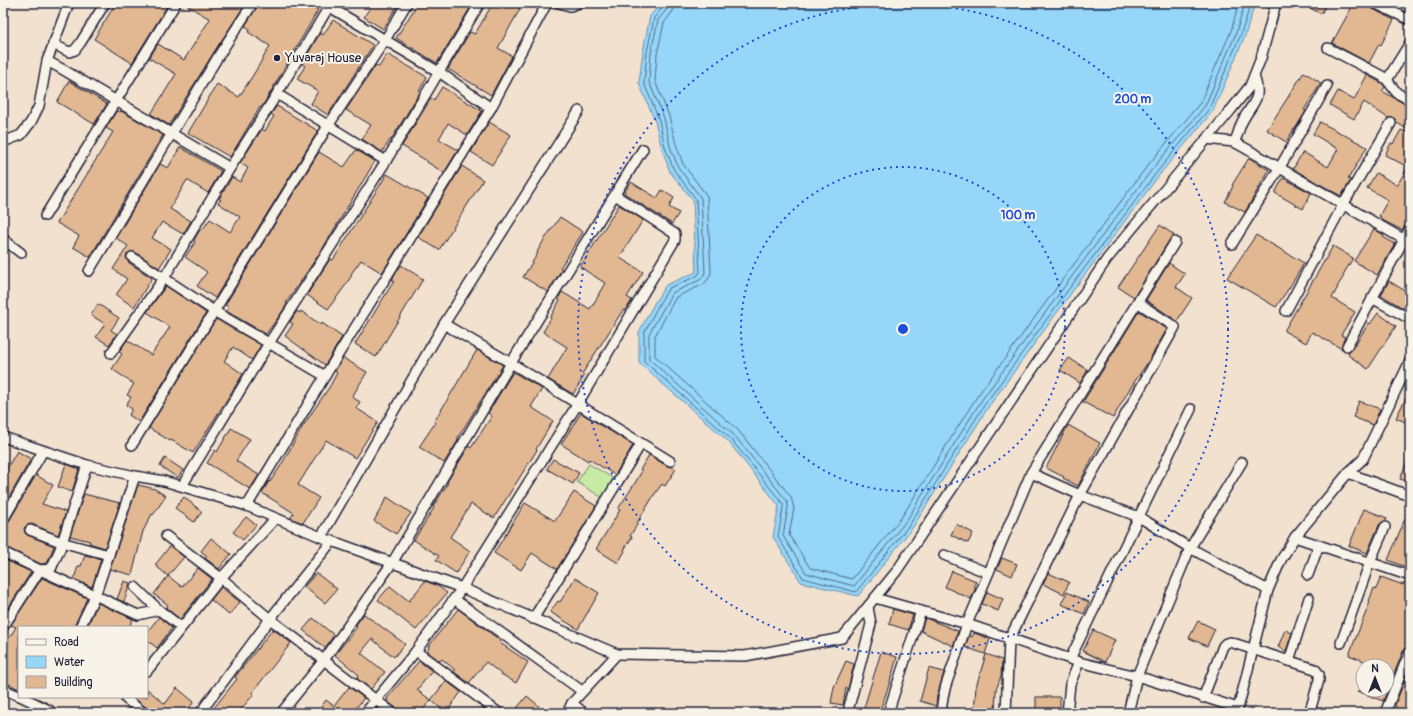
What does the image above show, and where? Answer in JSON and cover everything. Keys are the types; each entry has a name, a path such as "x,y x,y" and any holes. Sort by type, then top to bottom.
{"street":[{"path":"3,142 21,135 32,122 39,106 47,61 69,3"},
{"path":"53,44 66,51 71,52 75,50 105,3"},
{"path":"45,216 176,3"},
{"path":"89,271 219,55 253,3"},
{"path":"132,445 328,126 385,40 407,3"},
{"path":"182,486 269,343 386,161 480,3"},
{"path":"247,506 325,376 491,108 546,5 549,3"},
{"path":"559,3 566,6 579,3"},
{"path":"3,437 87,465 164,481 247,506 321,537 462,588 616,654 745,656 842,638 896,572 1107,259 1250,86 1261,58 1276,3"},
{"path":"1374,3 1410,20"},
{"path":"111,353 164,278 230,168 277,94 327,4 439,72 491,108"},
{"path":"1388,80 1410,44"},
{"path":"1328,48 1382,76 1388,80 1397,93 1410,100"},
{"path":"57,66 66,51"},
{"path":"47,61 230,168"},
{"path":"1234,142 1239,133 1241,123 1258,94 1258,87 1254,76"},
{"path":"1232,244 1280,167 1327,86"},
{"path":"277,94 386,161"},
{"path":"321,537 444,324 579,111"},
{"path":"1286,311 1343,205 1391,124"},
{"path":"1206,139 1234,142 1407,241"},
{"path":"281,713 324,660 392,562 511,363 642,149"},
{"path":"365,713 416,650 462,588 577,405 676,237 672,232 615,195"},
{"path":"1347,346 1372,298 1407,241 1410,228"},
{"path":"3,239 22,253"},
{"path":"942,713 943,697 946,685 967,624 1031,473 1136,302 1175,242"},
{"path":"132,257 214,311 325,376"},
{"path":"1372,298 1410,319"},
{"path":"1006,713 1009,640 1080,495 1175,327 1136,302"},
{"path":"444,324 511,363 670,461"},
{"path":"875,598 967,624 1009,640 1079,662 1137,676 1237,710 1268,590 1281,560 1295,537 1348,473 1363,458 1410,361"},
{"path":"1070,659 1191,409"},
{"path":"533,619 642,444"},
{"path":"3,520 43,451"},
{"path":"1128,713 1137,676 1190,548 1242,462"},
{"path":"40,570 51,569 60,548 87,465"},
{"path":"1031,473 1080,495 1139,517 1190,548 1268,590"},
{"path":"1348,473 1410,496"},
{"path":"80,626 95,596 135,476"},
{"path":"148,670 221,578 275,519"},
{"path":"1341,643 1370,562 1385,527"},
{"path":"30,530 61,542 109,555"},
{"path":"166,536 221,578 270,619 393,713"},
{"path":"1295,537 1410,576"},
{"path":"200,713 270,619 332,541"},
{"path":"1308,575 1319,545"},
{"path":"3,552 138,615 159,610"},
{"path":"944,555 988,574"},
{"path":"3,627 40,570"},
{"path":"135,588 159,610 181,627"},
{"path":"1289,661 1309,598"},
{"path":"454,599 582,691"},
{"path":"849,708 871,624 868,606"},
{"path":"888,713 921,611"},
{"path":"1203,698 1223,646 1230,642 1315,669 1319,674 1319,680 1311,712"},
{"path":"416,650 499,713"},
{"path":"1385,713 1410,651"},
{"path":"567,713 572,703 616,654"},
{"path":"1067,713 1070,684 1079,662"},
{"path":"3,689 18,695"},
{"path":"29,698 42,701 49,710 48,713"},
{"path":"126,698 144,713"},
{"path":"572,703 584,713"}],"green space":[{"path":"589,464 614,479 603,498 577,482"}],"water":[{"path":"661,3 1255,3 1245,36 1213,111 1160,174 1072,292 989,406 913,527 858,596 801,582 773,537 779,506 728,441 639,363 639,332 655,302 666,285 696,272 693,200 670,172 655,121 639,83 643,51 650,16"}],"building":[{"path":"116,3 169,3 132,63 94,39"},
{"path":"183,3 246,3 169,125 151,114 176,74 149,58 158,44 184,60 210,19"},
{"path":"268,3 306,3 318,10 266,100 261,108 260,107 230,157 188,133 217,84 239,97 255,72 270,46 248,32 250,29 245,26 259,4 265,8"},
{"path":"373,3 399,3 383,29 364,17"},
{"path":"418,3 473,3 437,63 396,38"},
{"path":"493,3 521,3 518,8 520,9 498,48 512,56 491,95 448,69 470,32 475,34"},
{"path":"1301,3 1327,3 1321,14"},
{"path":"1354,3 1368,3 1371,8 1394,20 1381,45 1379,44 1369,63 1332,43"},
{"path":"333,20 373,45 328,115 311,104 318,91 297,79 305,66 302,64 320,33 323,35"},
{"path":"387,54 427,77 419,91 420,92 382,152 362,139 371,125 346,110 376,65 379,67"},
{"path":"1304,72 1321,83 1304,110 1306,111 1286,142 1267,130"},
{"path":"1367,75 1383,84 1385,87 1382,91 1410,107 1410,124 1407,129 1397,123 1394,118 1388,118 1364,102 1354,119 1330,105 1338,91 1354,100"},
{"path":"69,81 107,104 94,124 57,102"},
{"path":"442,87 482,111 467,135 448,123 439,139 458,150 444,173 402,146 431,98 434,100"},
{"path":"277,106 318,131 215,298 197,286 207,272 185,257 194,244 194,240 201,228 203,229 210,219 230,232 240,217 218,203 221,200 219,199 232,177 240,182 248,168 240,163 262,129 265,131 274,116 271,114"},
{"path":"117,110 163,135 90,257 73,247 79,236 57,223 113,132 106,128"},
{"path":"489,122 511,135 492,165 471,152"},
{"path":"1320,122 1367,147 1348,179 1351,180 1341,196 1293,169 1303,152 1328,167 1338,149 1313,134"},
{"path":"1401,130 1410,134 1410,160 1406,166 1385,155 1391,143 1393,144"},
{"path":"180,147 221,171 208,193 187,180 170,209 191,221 183,234 162,222 152,238 171,249 159,268 135,252 130,252 127,254 126,257 128,262 152,278 134,307 116,295 127,279 113,269 128,246 116,238 160,164 168,168"},
{"path":"356,150 375,161 323,248 266,334 226,311 229,307 225,305 319,152 344,167"},
{"path":"1249,158 1269,170 1245,212 1225,202 1233,186 1232,185"},
{"path":"1410,164 1410,219 1402,230 1380,219 1381,217 1379,216 1388,200 1367,188 1376,173 1397,185"},
{"path":"462,166 483,180 439,250 418,237"},
{"path":"387,174 428,198 382,273 361,260 345,286 328,309 307,295 330,259 333,260"},
{"path":"1283,178 1311,193 1303,209 1275,193"},
{"path":"631,182 657,198 662,190 674,198 669,207 679,213 672,224 624,193"},
{"path":"619,205 643,220 620,258 643,272 627,297 632,300 625,311 623,310 582,374 585,375 573,394 548,379 567,347 543,332 560,300 558,299 562,292 590,309 599,295 605,283 580,267"},
{"path":"560,217 583,232 560,268 562,269 548,292 523,277 544,240"},
{"path":"1160,225 1174,235 1134,297 1118,287"},
{"path":"1374,229 1384,235 1383,237 1395,244 1377,275 1354,261"},
{"path":"1256,235 1304,263 1276,307 1227,278"},
{"path":"1333,246 1353,258 1332,298 1355,312 1341,335 1345,337 1342,344 1342,349 1312,332 1306,343 1284,331"},
{"path":"1169,263 1185,274 1176,287 1192,298 1177,321 1146,300"},
{"path":"401,265 423,279 376,357 355,344 394,281 392,280"},
{"path":"1389,281 1410,294 1410,312 1381,295"},
{"path":"166,286 206,313 139,422 129,415 132,409 126,405 131,397 127,395 134,384 112,369 122,354 119,352 127,340 151,355 170,327 147,312"},
{"path":"98,304 119,318 111,330 117,334 109,345 96,337 105,324 91,315"},
{"path":"297,311 300,313 301,311 321,325 322,323 342,337 325,365 285,336 293,324 290,322"},
{"path":"1139,311 1167,329 1113,418 1083,402"},
{"path":"1378,313 1396,326 1368,369 1348,355 1348,352 1352,349 1369,323 1370,324"},
{"path":"216,319 261,345 252,360 233,347 224,361 243,374 193,453 149,428"},
{"path":"477,350 503,365 457,439 459,439 444,463 419,447 435,423 434,422"},
{"path":"343,358 367,372 352,397 360,402 356,408 378,422 355,458 326,440 298,485 319,498 303,523 290,518 294,513 262,493 280,467 303,426 330,386 337,373 335,371"},
{"path":"1069,358 1088,370 1080,383 1060,370"},
{"path":"513,372 542,389 531,407 553,421 536,449 537,450 494,518 471,504 450,537 470,551 456,573 436,560 439,556 414,540 469,446 471,448 492,416 488,413"},
{"path":"1410,389 1410,424 1396,418"},
{"path":"1359,401 1380,409 1373,425 1353,417"},
{"path":"581,413 633,445 615,475 589,459 588,461 561,444"},
{"path":"1068,425 1100,443 1078,486 1046,468"},
{"path":"231,428 250,439 236,461 259,475 250,489 207,463 215,450 217,452"},
{"path":"17,451 31,459 3,508 3,475"},
{"path":"649,455 667,466 676,469 665,486 662,484 654,495 630,536 632,537 618,563 596,549 620,510 618,509 642,471 640,470"},
{"path":"1410,456 1410,482 1400,479"},
{"path":"165,458 183,470 178,478 160,466"},
{"path":"553,459 579,473 573,484 547,469"},
{"path":"66,464 79,469 72,492 58,487"},
{"path":"36,475 53,485 42,504 66,512 58,535 32,524 27,525 24,528 27,535 54,546 47,563 41,564 3,546 3,526 8,523"},
{"path":"138,485 155,489 166,496 153,515 152,514 143,531 132,575 110,569"},
{"path":"574,492 596,506 557,569 532,553 521,570 494,553 525,503 555,521"},
{"path":"84,494 120,503 105,548 89,543 90,541 70,536"},
{"path":"184,497 202,512 194,522 175,508"},
{"path":"387,497 411,513 396,534 374,521"},
{"path":"1364,509 1387,518 1386,521 1379,525 1367,553 1349,546"},
{"path":"1410,509 1410,569 1388,560"},
{"path":"246,517 256,525 243,540 233,532"},
{"path":"956,524 973,533 968,543 951,535"},
{"path":"211,538 231,554 219,569 205,558 207,556 201,551"},
{"path":"170,546 184,557 168,576 155,565"},
{"path":"85,555 101,559 92,587 74,579 78,566 81,566"},
{"path":"1002,558 1017,564 1012,576 997,569"},
{"path":"3,559 31,572 3,616"},
{"path":"198,568 212,579 180,619 166,608 168,605 154,594 168,576 182,587"},
{"path":"952,571 976,581 974,586 976,587 971,599 945,587"},
{"path":"316,573 337,589 325,603 304,587"},
{"path":"1048,573 1069,582 1064,594 1043,584"},
{"path":"1381,577 1410,586 1410,645 1404,649 1395,671 1395,658 1356,658 1349,655 1374,588 1376,589"},
{"path":"42,578 87,598 74,626 18,626 18,688 3,681 3,648 16,627 11,625"},
{"path":"575,578 599,593 578,629 550,612 558,601 560,602"},
{"path":"124,581 130,583 124,602 117,599"},
{"path":"425,581 438,586 447,593 416,630 378,600 390,586 409,601"},
{"path":"221,587 240,602 229,615 211,600"},
{"path":"987,592 1003,599 998,611 982,604"},
{"path":"1067,592 1089,602 1084,614 1061,604"},
{"path":"98,603 133,619 130,626 87,626"},
{"path":"458,609 501,641 500,643 528,662 516,683 501,674 486,662 469,683 454,672 455,670 442,659 440,661 427,651 429,648 428,647"},
{"path":"893,609 913,615 908,630 889,624"},
{"path":"364,614 405,644 394,657 372,639 361,653 385,672 371,689 356,678 359,675 335,655 357,627 355,626"},
{"path":"159,617 172,628 157,648 148,641 148,631"},
{"path":"313,618 334,635 325,648 303,630"},
{"path":"925,618 958,631 953,646 921,631"},
{"path":"1198,621 1215,629 1207,646 1189,638"},
{"path":"273,629 291,643 252,693 254,694 238,713 210,713 237,679 235,677"},
{"path":"1093,630 1115,640 1105,662 1083,651"},
{"path":"1285,630 1292,633 1286,651 1278,647"},
{"path":"974,633 990,639 985,654 965,647 969,636 972,637"},
{"path":"881,652 897,657 879,713 870,713 863,711"},
{"path":"986,654 1002,660 1001,676 996,690 995,713 974,712 976,687"},
{"path":"419,661 432,671 417,690 431,700 420,713 399,713 397,709 387,701 387,698"},
{"path":"846,661 854,664 848,689 846,688 843,705 831,703 834,687"},
{"path":"1410,667 1410,713 1393,713 1396,706 1395,705"},
{"path":"929,668 944,672 937,696 936,706 920,701"},
{"path":"446,681 461,692 446,713 431,700"},
{"path":"349,687 364,698 352,713 328,713 321,707 326,700 334,706"},
{"path":"177,688 194,702 185,713 153,713 134,698 148,698 148,690 165,704"},
{"path":"527,696 539,706 534,713 513,713"},
{"path":"1036,697 1060,697 1060,713 1036,713"},
{"path":"1375,698 1384,698 1383,701"}],"place":[{"name":"Yuvaraj House","path":"277,58"}]}
